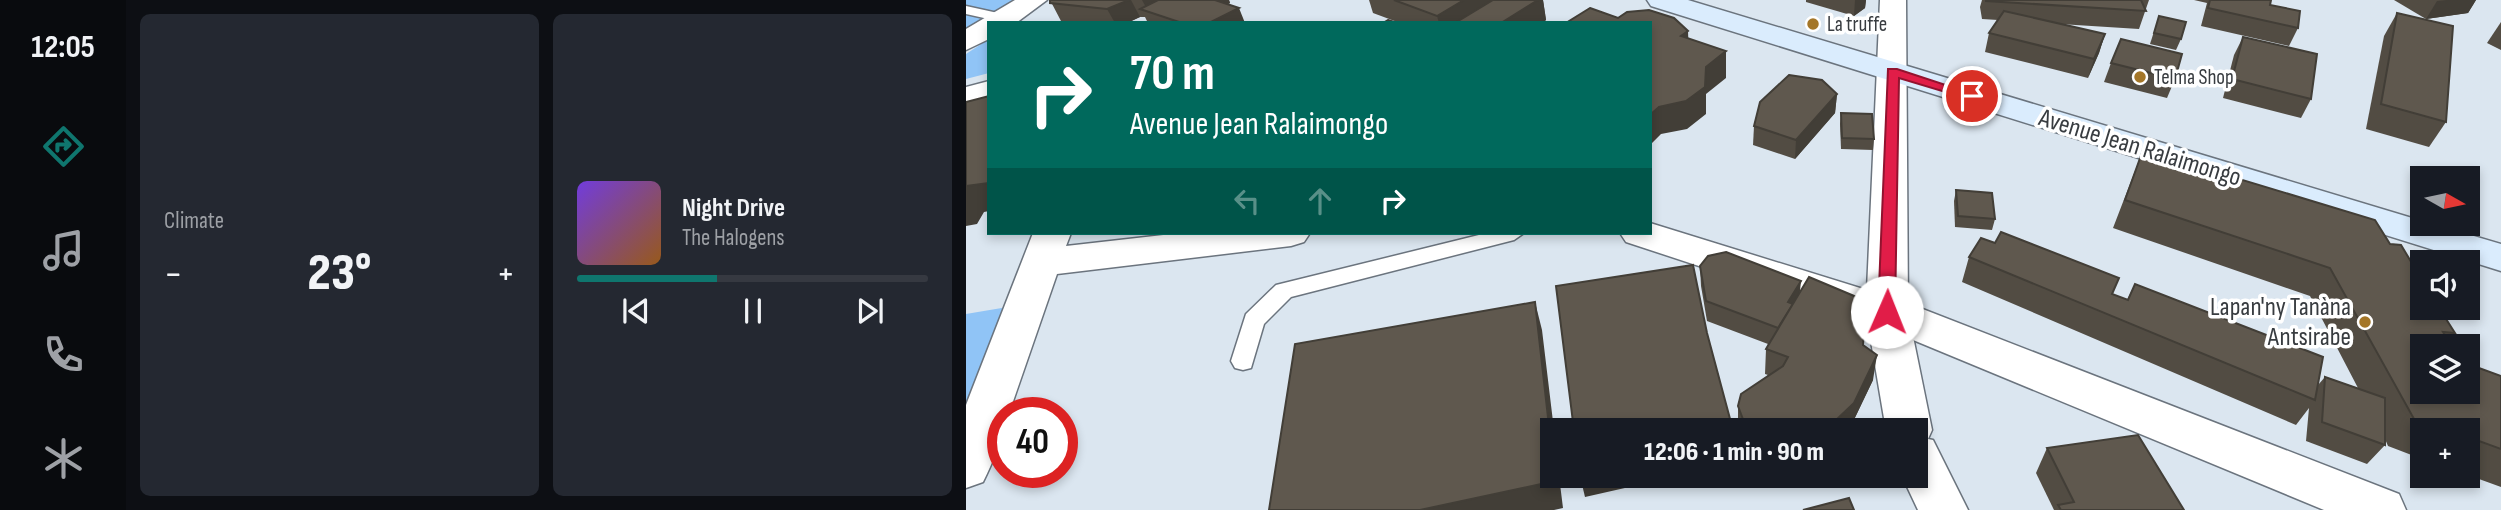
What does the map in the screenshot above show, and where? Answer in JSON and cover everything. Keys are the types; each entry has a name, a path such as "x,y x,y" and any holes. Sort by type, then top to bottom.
{"main road":[{"name":"Avenue Jean Ralaimongo","path":"1660,0 2501,258"}],"street":[{"path":"1004,21 1034,0"},
{"path":"1893,0 1887,312 1907,418"},
{"path":"966,41 987,30"},
{"path":"966,97 987,91"},
{"path":"966,467 1047,247 1256,235"},
{"path":"1645,235 1887,312 2381,510"},
{"path":"1928,479 1943,510"}],"lane":[{"path":"966,10 996,21"},
{"path":"1243,361 1254,320 1284,291 1506,235"}],"shaded area":[{"path":"966,0 1034,0 993,21 987,21 987,25 966,41"},
{"path":"987,40 987,74 966,79 966,54"},
{"path":"1025,304 966,433 966,314"}],"building":[{"path":"1050,0 1129,0 1107,9 1050,3"},
{"path":"1158,0 1215,0 1239,8 1213,21 1176,21 1140,9"},
{"path":"1394,0 1464,0 1437,16"},
{"path":"1493,0 1538,0 1504,21 1458,21"},
{"path":"2141,0 2146,11 1986,1"},
{"path":"2210,0 2271,0 2270,5 2300,11 2298,28 2208,8"},
{"path":"1590,8 1618,18 1627,12 1649,10 1674,18 1688,31 1681,36 1726,51 1706,67 1705,87 1686,101 1659,107 1652,113 1652,21 1569,21"},
{"path":"2004,11 2105,34 2094,59 1989,33"},
{"path":"2397,13 2453,26 2446,122 2381,104"},
{"path":"2159,16 2186,22 2181,39 2154,33"},
{"path":"2243,37 2317,54 2311,99 2232,79"},
{"path":"2121,39 2182,54 2175,79 2111,63"},
{"path":"1789,75 1822,80 1837,94 1796,140 1754,126 1760,102"},
{"path":"987,97 987,183 966,186 966,102"},
{"path":"1841,113 1872,114 1874,139 1842,138"},
{"path":"2143,150 2375,220 2390,244 2401,245 2410,260 2410,320 2447,320 2455,333 2410,334 2410,404 2480,404 2480,368 2501,376 2501,449 2480,441 2480,418 2413,418 2330,268 2125,200"},
{"path":"1956,190 1992,193 1995,219 1958,216"},
{"path":"2001,232 2119,278 2112,294 2128,300 2135,284 2323,357 2315,400 1969,257 1981,238 1995,243"},
{"path":"1726,252 1801,281 1788,302 1793,304 1778,328 1706,301 1700,266 1708,256"},
{"path":"1693,265 1707,333 1730,418 1572,418 1556,286"},
{"path":"1809,277 1866,301 1863,345 1877,355 1854,403 1838,418 1742,418 1738,406 1741,394 1783,366 1788,357 1766,349"},
{"path":"1535,302 1548,418 1540,418 1540,484 1420,510 1269,510 1295,344"},
{"path":"2325,377 2385,398 2385,445 2322,422"},
{"path":"2138,435 2184,510 2061,510 2058,505 2074,502 2047,448"},
{"path":"1849,498 1854,510 1803,510"}],"place":[{"name":"La truffe","path":"1813,24"},
{"name":"Telma Shop","path":"2140,77"},
{"name":"Lapan'ny Tanàna Antsirabe","path":"2365,322"}],"route":[{"path":"1887,312 1889,130 1893,72 1972,96"}]}
